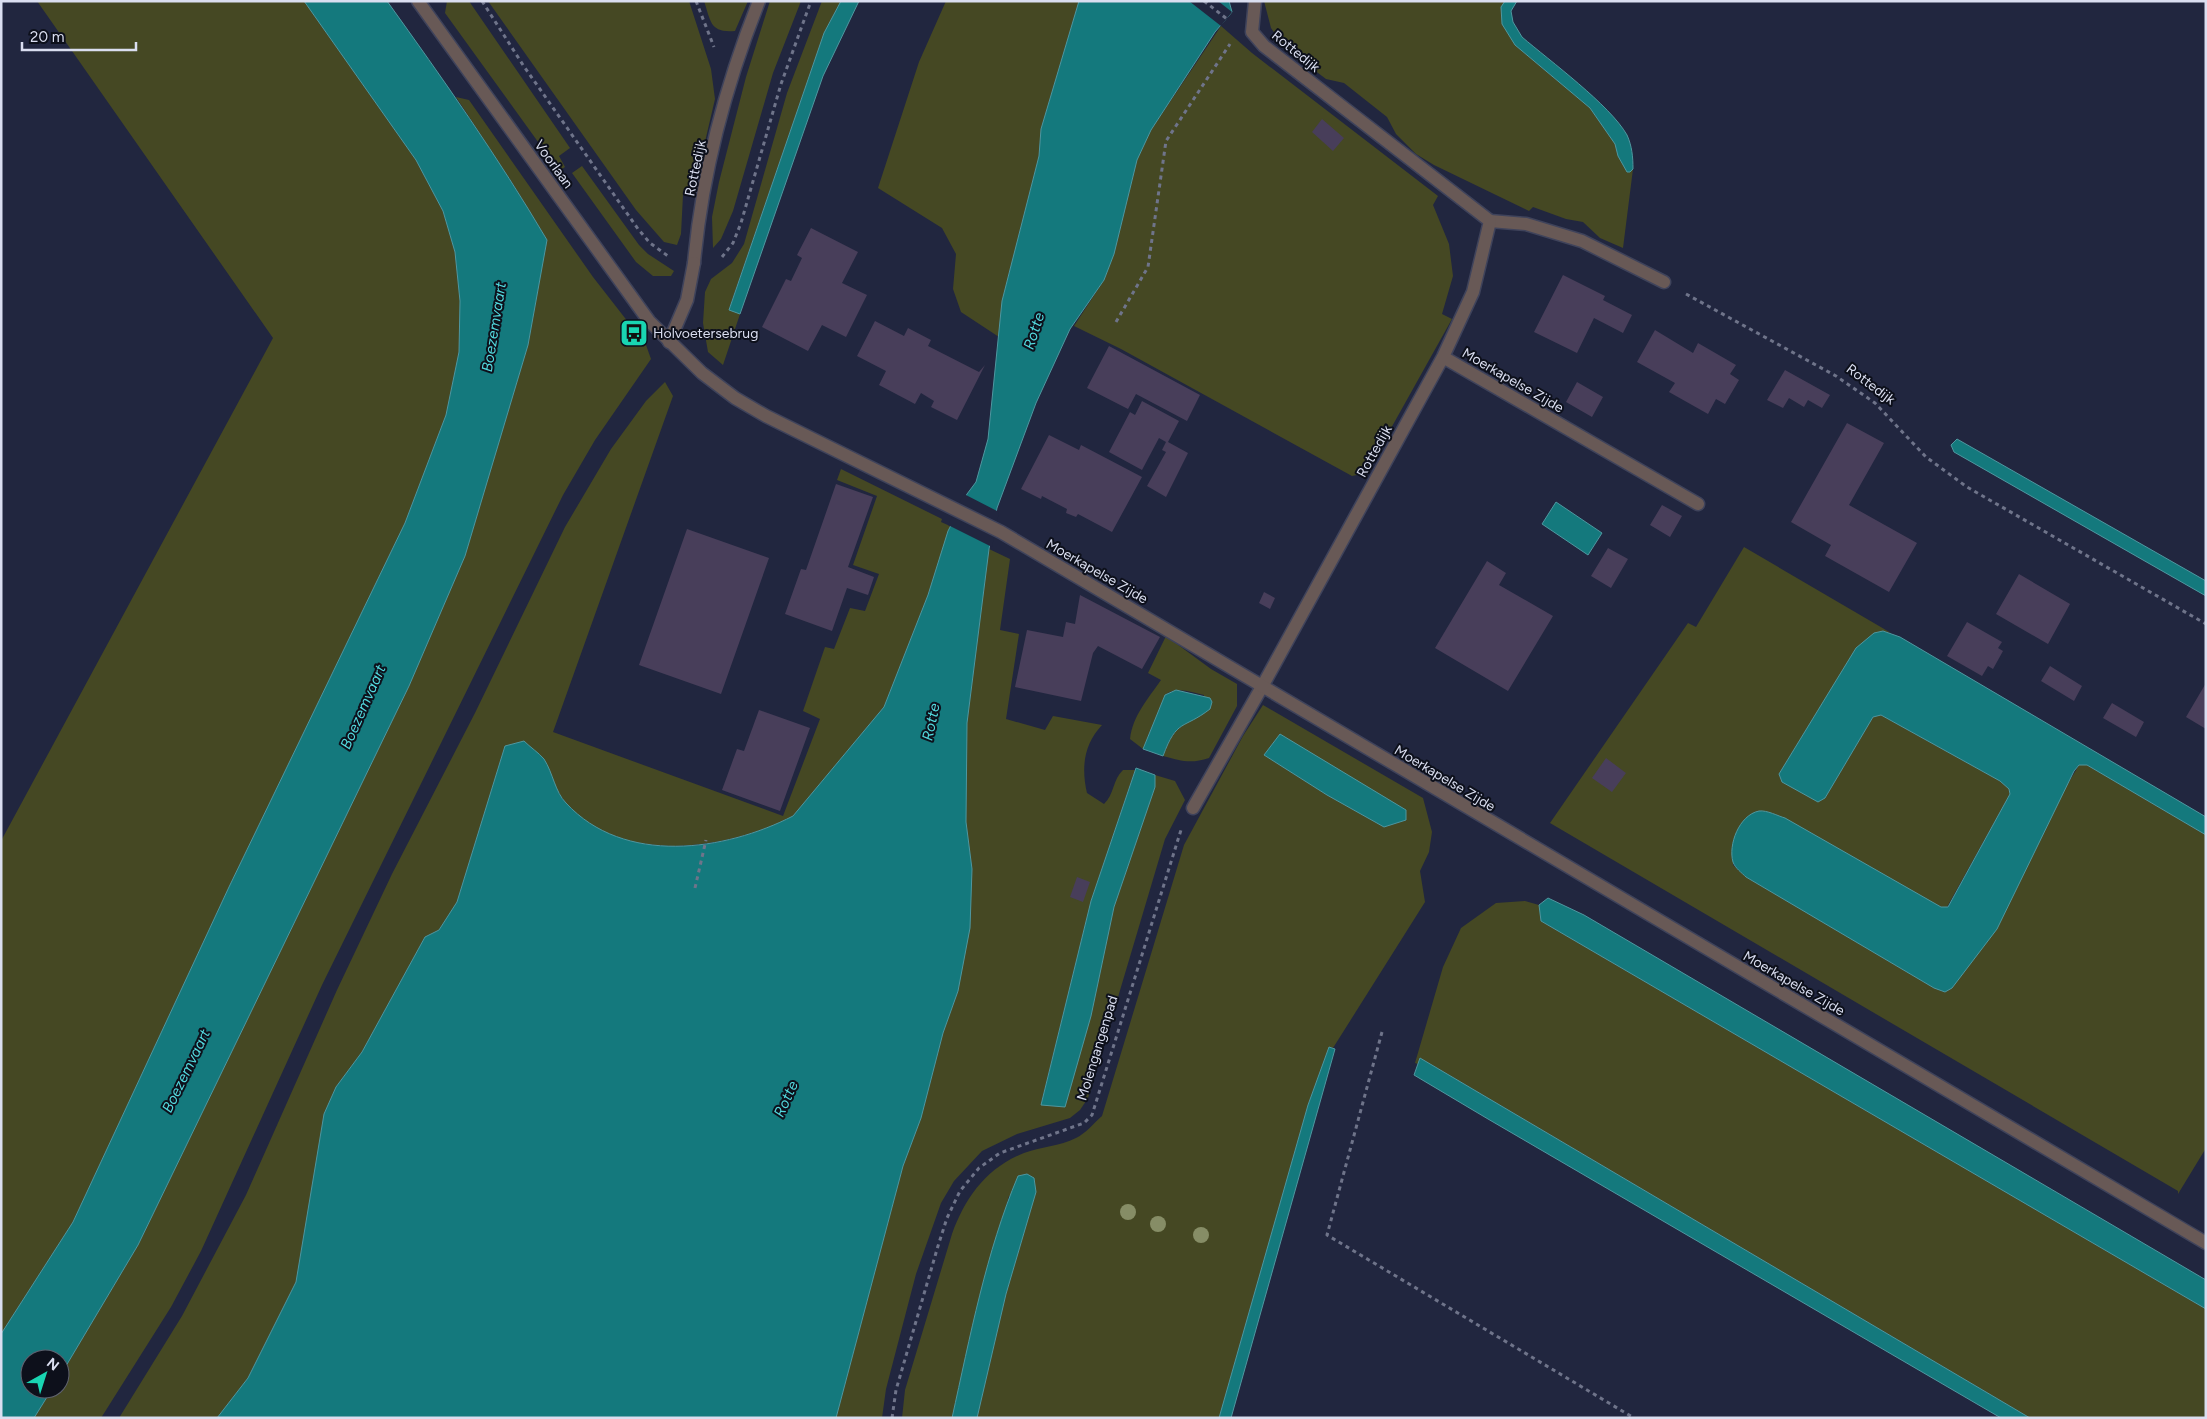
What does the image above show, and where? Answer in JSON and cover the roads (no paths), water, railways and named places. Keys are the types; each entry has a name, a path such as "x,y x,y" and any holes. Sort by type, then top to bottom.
{"street":[{"name":"Rottedijk","path":"669,342 687,300 703,196 730,80 759,1"},
{"name":"Rottedijk","path":"1255,1 1252,32 1264,46 1490,222 1473,292 1443,357 1263,685"},
{"name":"Voorlaan","path":"421,2 649,321 669,342"},
{"path":"1490,222 1526,224 1582,241 1664,282"},
{"name":"Moerkapelse Zijde","path":"669,342 709,378 735,398 766,416 1001,532 1263,685 1489,822 2206,1243"},
{"name":"Moerkapelse Zijde","path":"1443,357 1698,504"},
{"path":"1193,808 1263,685"}],"water":[{"name":"Boezemvaart","path":"304,1 387,1 490,148 547,240 528,345 465,556 409,686 138,1245 70,1359 70,1349 20,1349 20,1399 46,1399 34,1418 1,1418 1,1334 73,1222 229,887 405,523 446,415 459,352 460,301 455,252 443,211 416,160"},
{"path":"841,1 859,1 823,76 740,314 729,310 824,33"},
{"name":"Rotte","path":"1079,1 1229,1 1232,12 1215,32 1151,130 1137,160 1114,254 1104,280 1070,329 1036,403 997,508 989,549 967,723 966,822 972,869 970,928 958,991 943,1033 921,1118 903,1166 836,1418 217,1418 248,1378 296,1282 324,1114 336,1087 362,1052 425,937 439,930 457,902 505,746 524,741 540,754 550,770 562,799 590,823 616,837 645,844 676,846 707,844 737,838 793,816 884,707 928,595 948,531 967,494 976,482 988,439 1002,301 1039,156 1041,129"},
{"path":"1505,1 1517,1 1511,11 1513,22 1522,37 1594,97 1619,123 1627,135 1631,147 1633,169 1630,172 1627,172 1618,156 1615,144 1590,108 1515,45 1502,24 1501,7"},
{"path":"1957,439 2206,581 2206,596 1954,452 1951,445"},
{"path":"1556,502 1602,533 1588,555 1542,524"},
{"path":"1883,631 1900,637 2206,817 2206,835 2087,765 2079,765 2074,771 1997,929 1952,988 1945,992 1934,988 1746,877 1733,862 1732,847 1734,839 1746,818 1759,811 1765,811 1785,818 1941,907 1948,907 2010,794 2009,789 2000,781 1881,715 1873,717 1825,798 1818,802 1782,782 1779,774 1856,648 1874,633"},
{"path":"1176,690 1210,698 1212,702 1210,709 1177,730 1172,736 1163,756 1143,749 1165,695"},
{"path":"1280,734 1406,810 1406,820 1384,827 1327,795 1264,755"},
{"path":"1136,768 1155,775 1155,787 1114,907 1091,1016 1065,1107 1041,1105 1091,901"},
{"path":"1548,898 1584,915 2206,1280 2206,1309 1541,921 1539,905"},
{"path":"1329,1047 1335,1049 1231,1418 1219,1418 1308,1105"},
{"path":"1420,1058 2030,1418 2001,1418 1488,1119 1414,1075"},
{"path":"1027,1174 1034,1178 1036,1192 1006,1294 977,1418 952,1418 972,1326 997,1234 1018,1176"}],"place":[{"name":"Holvoetersebrug","path":"634,333"}]}
